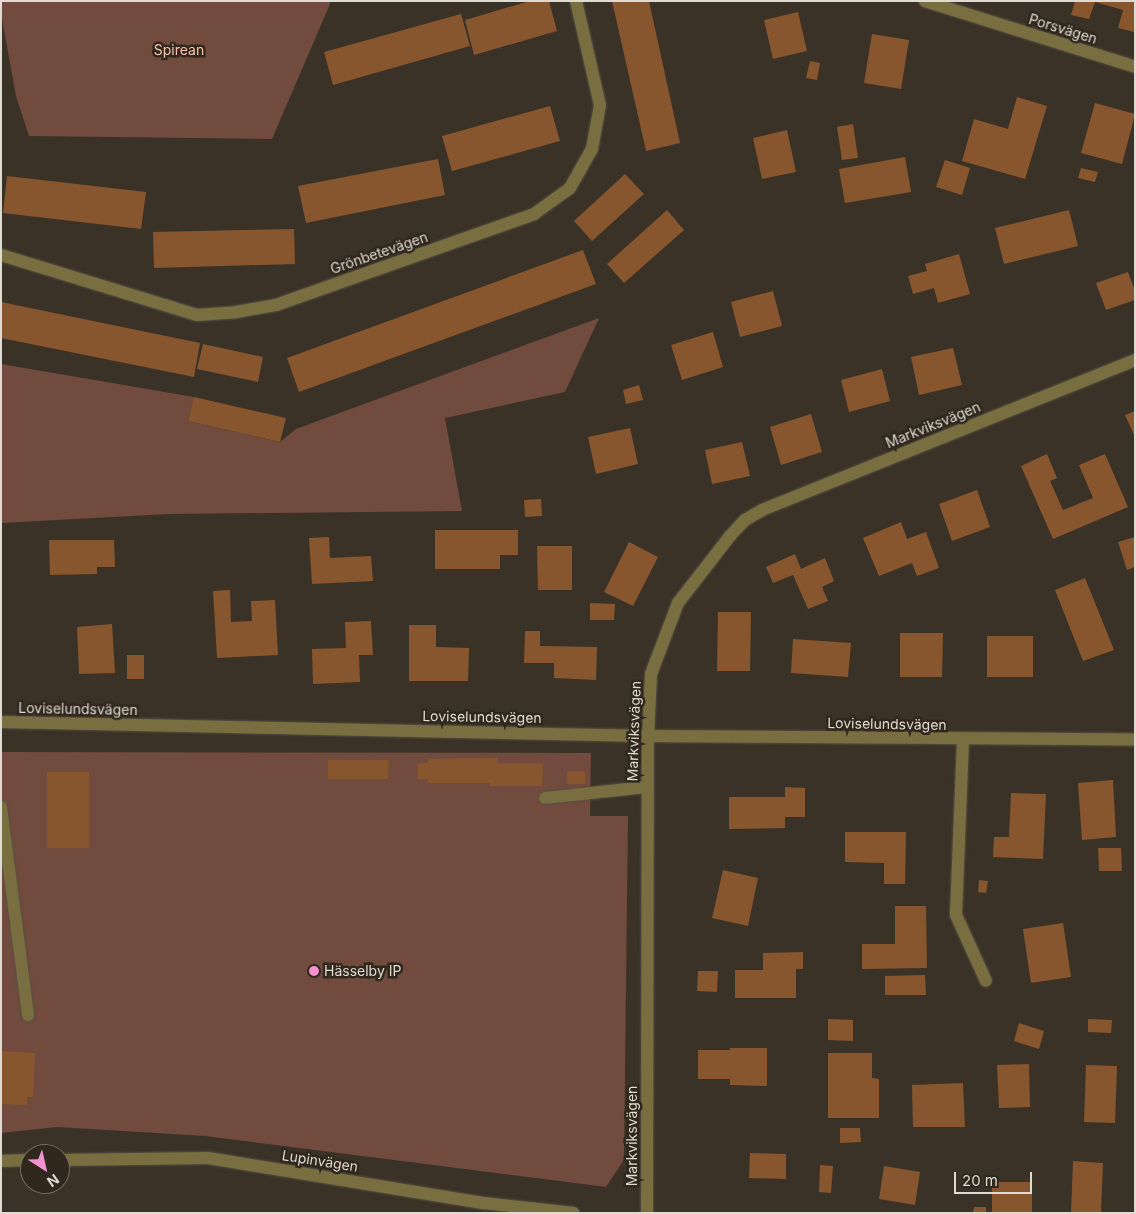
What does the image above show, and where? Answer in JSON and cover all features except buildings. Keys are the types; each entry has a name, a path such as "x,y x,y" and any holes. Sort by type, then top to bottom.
{"street":[{"name":"Grönbetevägen","path":"1,255 198,315 226,313 276,305 534,214 570,188 592,150 600,105 576,1"},
{"name":"Porsvägen","path":"925,1 1135,67"},
{"name":"Markviksvägen","path":"647,1213 647,787 651,674 678,603 745,520 790,498 1135,360"},
{"name":"Loviselundsvägen","path":"1,722 648,736 963,740 1135,739"},
{"name":"Loviselundsvägen","path":"963,740 956,915 986,981"},
{"path":"545,798 647,787"},
{"path":"1,807 28,1015"},
{"name":"Lupinvägen","path":"70,1160 208,1158 484,1203 573,1213"},
{"path":"1,1161 20,1160"}],"green space":[{"name":"Spirean","path":"1,1 330,1 330,4 272,139 29,136 16,96 1,13"},
{"path":"599,318 565,392 445,418 462,511 169,514 1,523 1,364 194,397 188,421 280,442 296,429"},
{"name":"Hässelby IP","path":"1,752 591,753 590,816 628,816 624,1160 606,1187 205,1136 57,1127 1,1133"}],"place":[{"name":"Hässelby IP","path":"314,971"}]}
